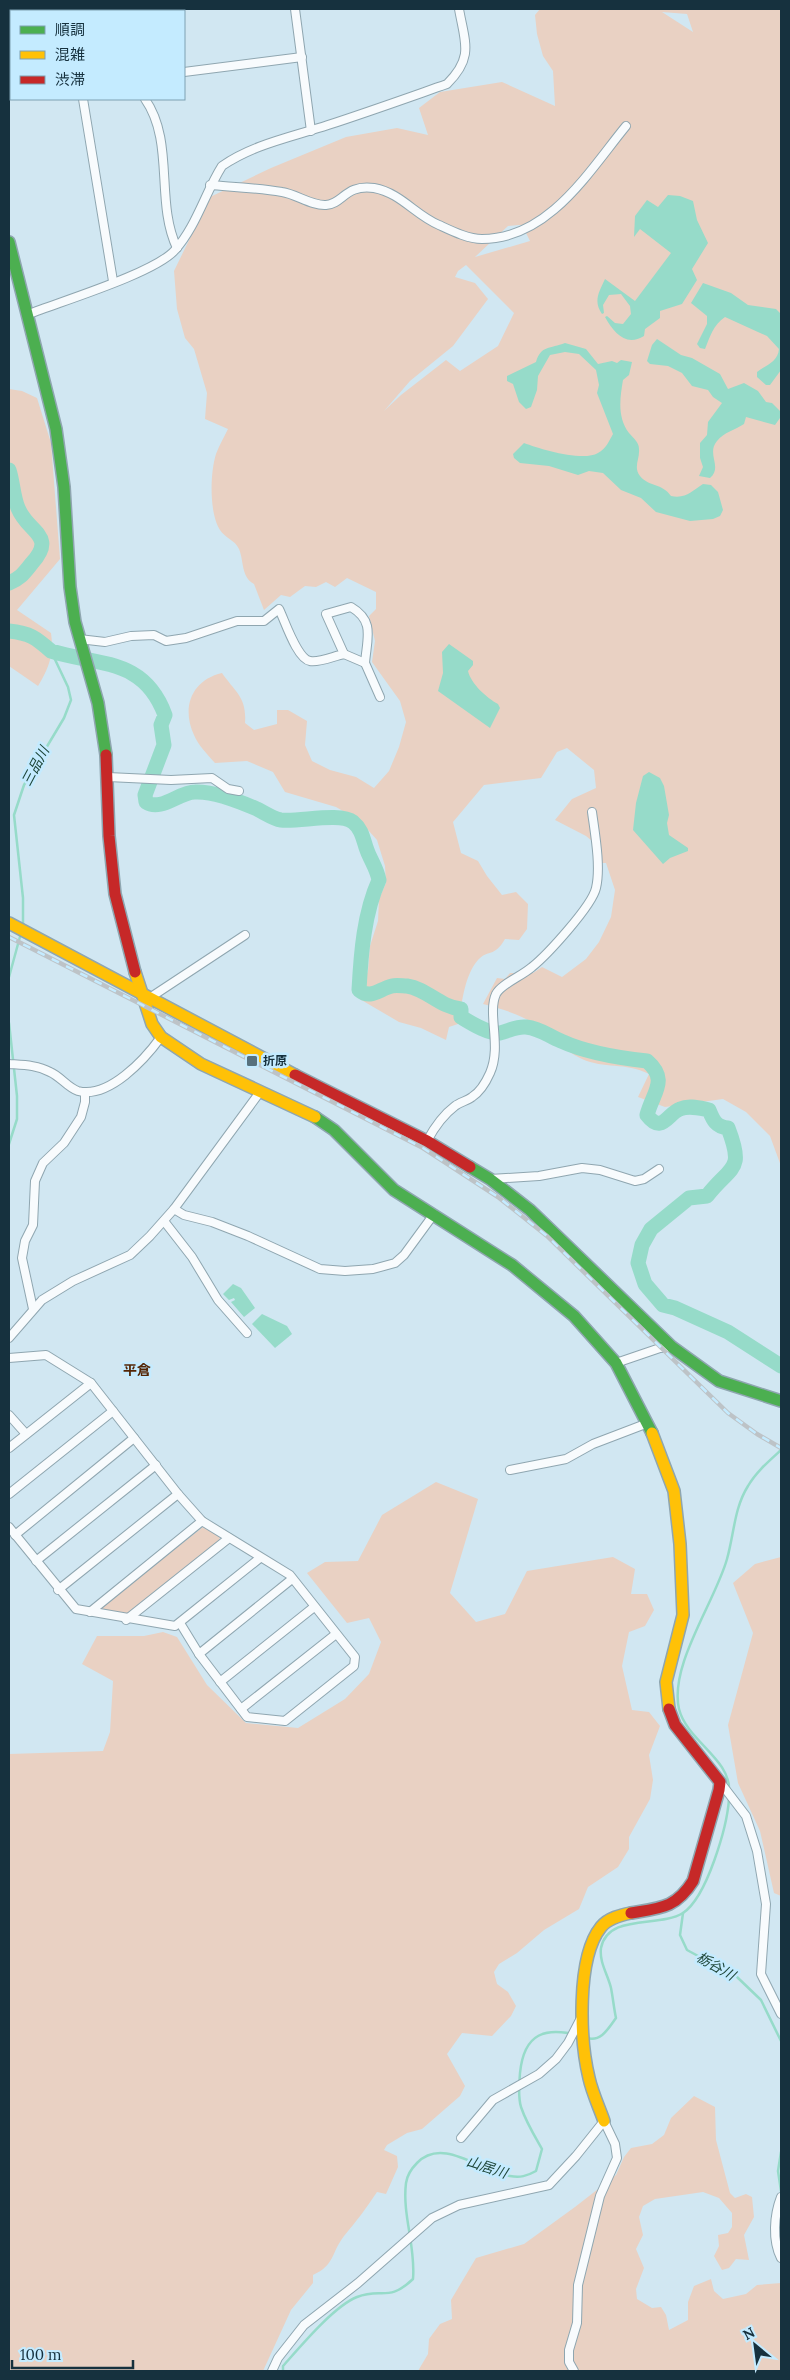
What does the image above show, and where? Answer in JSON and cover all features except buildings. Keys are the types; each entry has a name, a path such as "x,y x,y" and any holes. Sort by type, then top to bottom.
{"street":[{"path":"295,9 312,131"},
{"path":"28,314 160,262 177,248 188,232 210,185 222,166 229,161 258,146 312,131 447,84 458,72 467,53 459,9"},
{"path":"185,72 302,57"},
{"path":"83,100 114,281"},
{"path":"145,100 156,122 170,222 177,248"},
{"path":"210,185 284,192 325,206 335,202 355,188 374,188 400,197 429,221 450,230 481,239 496,237 522,230 546,218 571,193 626,126"},
{"path":"9,242 61,456 70,586 79,639 103,724 108,776 109,836 115,894 126,942 147,995 148,1016 161,1037 216,1072 308,1112 334,1130 394,1190 434,1214 529,1278 574,1316 616,1364 648,1423 666,1465 674,1491 680,1544 683,1615 666,1682 668,1706 675,1725 746,1816 756,1851 766,1904 761,1974 781,2014"},
{"path":"344,654 326,614 351,607 364,614 368,624 365,663 380,697"},
{"path":"79,639 105,642 131,636 154,635 166,641 186,638 237,621 264,621 279,609 300,656 308,661 315,662 344,654 365,663"},
{"path":"108,776 144,779 212,778 228,789 239,792"},
{"path":"427,1141 445,1115 457,1105 472,1098 482,1088 495,1059 495,996 502,986 520,977 537,963 582,913 594,895 598,877 592,812"},
{"path":"12,925 276,1065 427,1141 490,1179 530,1210 576,1252 625,1304 672,1347 719,1381 781,1400"},
{"path":"147,995 245,935"},
{"path":"9,1064 38,1067 51,1072 76,1091 85,1092 99,1088 136,1069 161,1037"},
{"path":"33,1309 22,1258 25,1241 33,1225 35,1181 43,1163 64,1143 81,1117 85,1102 85,1092"},
{"path":"9,1338 33,1309 73,1281 130,1255 174,1210 260,1092"},
{"path":"490,1179 539,1176 582,1168 600,1170 635,1181 644,1179 659,1169"},
{"path":"174,1210 248,1236 320,1269 345,1272 373,1269 395,1263 404,1255 434,1214"},
{"path":"164,1221 192,1257 218,1300 247,1333"},
{"path":"616,1364 660,1348 672,1347"},
{"path":"9,1358 46,1355 91,1382 178,1494 202,1521 292,1579 355,1657 354,1666 285,1721 247,1717 198,1654 180,1623"},
{"path":"9,1448 91,1382"},
{"path":"9,1494 113,1411"},
{"path":"9,1416 26,1434"},
{"path":"510,1470 566,1459 593,1444 648,1423"},
{"path":"15,1535 134,1438"},
{"path":"36,1561 156,1466"},
{"path":"58,1590 178,1494"},
{"path":"90,1612 202,1521"},
{"path":"9,1527 58,1590 76,1609 126,1620 175,1626 260,1558"},
{"path":"126,1620 229,1538"},
{"path":"198,1654 292,1579"},
{"path":"220,1682 314,1607"},
{"path":"241,1709 336,1634"},
{"path":"574,2371 569,2362 577,2323 578,2285 600,2196 618,2158 615,2144 604,2121 588,2076 584,2013 585,1982 592,1939 599,1928 613,1917 667,1906 686,1892 693,1881 720,1782"},
{"path":"461,2138 493,2100 539,2074 556,2059 568,2043 584,2013"},
{"path":"272,2371 278,2358 304,2325 358,2283 432,2218 459,2205 548,2185 576,2156 604,2121"},
{"path":"781,2197 776,2211 776,2242 781,2258"}],"shaded area":[{"path":"540,9 781,9 781,1166 770,1136 746,1112 723,1099 665,1107 638,1097 649,1074 632,1068 598,1064 582,1059 568,1051 530,1021 507,1011 483,1004 497,978 505,979 510,973 533,973 542,967 562,977 586,959 599,942 611,917 615,890 606,863 598,863 598,846 586,836 555,820 572,799 596,788 594,770 567,748 557,752 541,778 484,785 453,822 461,853 478,861 502,895 516,892 528,904 527,929 519,940 505,939 498,949 482,957 473,967 464,990 458,1024 449,1027 446,1040 421,1028 399,1022 358,998 368,971 370,946 378,921 379,899 386,883 385,866 377,840 360,821 336,807 285,792 273,772 247,761 215,763 203,750 190,725 189,705 192,696 203,682 222,673 236,690 242,701 245,723 254,730 277,724 277,710 288,710 307,721 305,745 312,761 330,770 356,777 374,788 389,771 399,747 406,722 400,701 372,662 375,641 369,616 376,609 376,592 347,578 335,587 326,582 316,587 305,586 290,597 281,595 264,610 254,584 245,573 239,549 220,530 216,523 212,503 214,462 228,429 205,419 207,393 194,349 185,338 177,309 174,271 210,197 271,168 346,137 397,128 428,135 419,108 440,92 502,82 555,106 553,71 543,56 537,34 535,15","holes":["662,12 687,14 693,32","522,225 530,241 475,257 508,226","466,265 514,313 498,346 460,371 446,360 401,395 384,411 410,381 453,346 488,299 475,283 455,277 458,271"]},
{"path":"668,195 680,196 693,201 697,220 708,243 692,269 697,280 682,304 660,311 660,318 645,329 644,336 632,340 626,339 621,337 612,328 605,317 607,316 615,323 623,324 631,314 630,306 621,294 609,295 603,305 604,313 602,314 597,301 599,292 605,279 635,301 671,253 640,229 634,237 635,216 647,200 658,207"},
{"path":"703,283 731,293 748,305 776,309 781,314 781,370 770,385 766,385 757,377 757,372 774,360 779,349 767,336 725,317 715,327 705,349 700,348 697,344 707,324 707,316 691,303"},
{"path":"657,339 681,355 692,358 720,374 728,389 744,383 758,391 766,402 772,403 780,411 780,418 775,425 746,417 744,424 720,438 714,446 715,469 714,474 710,478 699,476 703,467 700,458 700,443 707,435 708,422 722,403 713,397 708,390 692,386 682,373 668,366 650,364 647,361 652,345"},
{"path":"565,343 586,349 598,364 612,361 617,363 621,360 632,362 629,375 623,380 620,407 625,427 639,447 638,473 647,482 664,489 671,496 676,497 692,492 703,484 711,485 718,492 723,510 720,516 713,519 690,521 656,512 641,498 621,490 603,473 589,471 578,475 549,466 520,463 514,458 513,454 524,443 561,454 591,455 603,449 613,434 597,393 599,385 596,370 579,354 565,352 550,355 538,376 537,390 531,407 526,409 519,402 513,384 507,381 507,376 536,362 543,350"},
{"path":"9,389 22,391 37,398 51,443 60,559 17,610 51,633 52,648 50,661 38,686 9,666"},
{"path":"449,644 473,661 473,665 468,671 472,681 500,708 490,728 438,691 443,673 442,652"},
{"path":"649,772 660,778 664,786 669,815 667,823 669,835 688,848 688,851 670,858 663,864 633,830 636,803 643,776"},
{"path":"233,1284 241,1288 255,1308 244,1317 231,1302 235,1300 234,1298 229,1300 223,1294"},
{"path":"262,1314 287,1326 292,1334 275,1348 252,1324"},
{"path":"436,1482 478,1499 450,1593 476,1622 505,1614 527,1571 613,1557 635,1569 631,1594 647,1594 654,1610 645,1626 629,1632 622,1666 632,1710 649,1712 660,1726 649,1755 653,1780 650,1799 629,1837 629,1849 618,1867 588,1887 579,1909 544,1930 517,1953 499,1964 494,1972 497,1984 508,1992 516,2006 511,2016 492,2036 462,2033 447,2054 465,2086 460,2096 422,2129 407,2133 387,2145 384,2150 397,2156 398,2167 386,2194 377,2192 344,2236 329,2263 313,2275 313,2283 291,2310 263,2371 9,2371 9,1754 103,1751 110,1732 113,1681 82,1664 97,1636 144,1636 163,1632 177,1637 207,1685 246,1723 298,1728 345,1699 369,1674 381,1642 369,1618 347,1623 307,1573 325,1562 358,1561 382,1515"},
{"path":"203,1527 220,1537 219,1542 128,1615 102,1611 101,1607"},
{"path":"781,1557 781,1896 774,1893 760,1831 738,1783 728,1725 753,1633 733,1583 755,1564"},
{"path":"694,2096 715,2107 716,2140 730,2193 735,2198 746,2194 752,2197 754,2217 744,2235 749,2260 736,2259 729,2268 722,2270 714,2256 719,2246 718,2235 728,2233 732,2227 732,2213 719,2198 703,2192 655,2199 643,2206 639,2217 643,2235 636,2249 644,2268 636,2289 637,2299 652,2308 661,2307 666,2315 669,2330 688,2320 688,2302 694,2286 711,2279 714,2291 723,2299 746,2294 757,2285 781,2283 781,2371 418,2371 428,2354 429,2339 440,2324 452,2319 451,2300 476,2258 524,2244 575,2207 616,2175 624,2157 631,2148 652,2144 664,2135 671,2118"}],"waterway":[{"path":"9,470 18,508 22,516 38,534 42,546 39,554 24,572 17,579 9,583"},
{"path":"9,631 32,637 51,651 119,667 145,683 156,696 165,715 161,725 164,745 145,795 146,802 158,805 189,793 202,792 235,800 281,820 339,818 347,819 357,826 379,880 370,906 362,948 359,990 363,993 371,994 387,987 407,986 421,991 453,1008 461,1009 461,1017 490,1032 500,1033 519,1027 532,1028 581,1049 614,1057 647,1061 654,1068 658,1080 658,1086 647,1115 652,1121 661,1123 680,1109 694,1107 709,1110 715,1122 728,1128 735,1153 733,1167 707,1196 689,1198 651,1229 642,1245 638,1263 645,1284 663,1305 675,1308 728,1332 781,1366"},
{"name":"三品川","path":"23,925 23,898 14,815 24,785 64,718 71,700 68,687 51,651"},
{"name":"三品川","path":"9,977 21,933"},
{"name":"三品川","path":"9,1023 17,1096 17,1119 9,1144"},
{"path":"729,1791 728,1780 723,1769 690,1731 684,1720 679,1709 678,1692 687,1654 727,1559 737,1512 743,1494 755,1476 781,1450"},
{"name":"山居川","path":"587,2038 592,2039 600,2036 616,2018 611,1988 601,1958 601,1948 606,1937 613,1930 624,1926 673,1917 683,1913 692,1905 708,1877 720,1843 729,1799"},
{"name":"栃谷川","path":"683,1913 680,1935 687,1950 737,1977 761,2000 781,2041"},
{"name":"山居川","path":"283,2371 283,2366 338,2309 357,2297 366,2294 397,2291 413,2279 413,2255 405,2195 407,2178 417,2163 427,2156 438,2153 450,2154 510,2176 523,2176 536,2171 542,2149 523,2113 520,2103 519,2086 522,2060 526,2049 538,2036 557,2032 581,2036"},
{"name":"栃谷川","path":"781,2152 778,2171 781,2191"}],"railway":[{"path":"9,937 423,1148 498,1197 547,1236 728,1413 757,1434 781,1448"}],"traffic: fast":[{"path":"9,242 56,429 64,487 70,587 75,622 98,703 106,755"},
{"path":"315,1117 334,1130 394,1190 512,1265 574,1316 616,1363 652,1433"},
{"path":"470,1167 490,1179 530,1210 672,1347 719,1381 781,1401"}],"traffic: slow":[{"path":"9,923 295,1075"},
{"path":"135,972 152,1024 161,1037 201,1064 315,1117"},
{"path":"652,1433 674,1491 680,1544 683,1615 666,1682 669,1709"},
{"path":"604,2121 592,2089 586,2062 582,2022 584,1979 587,1958 593,1941 601,1927 611,1919 631,1913"}],"traffic: jam":[{"path":"106,755 109,836 115,894 135,972"},
{"path":"295,1075 427,1141 470,1167"},
{"path":"631,1913 667,1905 674,1902 687,1890 693,1881 719,1790 720,1782 675,1725 669,1709"}],"place":[{"name":"折原","path":"252,1061"}],"district":[{"name":"平倉","path":"137,1370"}]}
